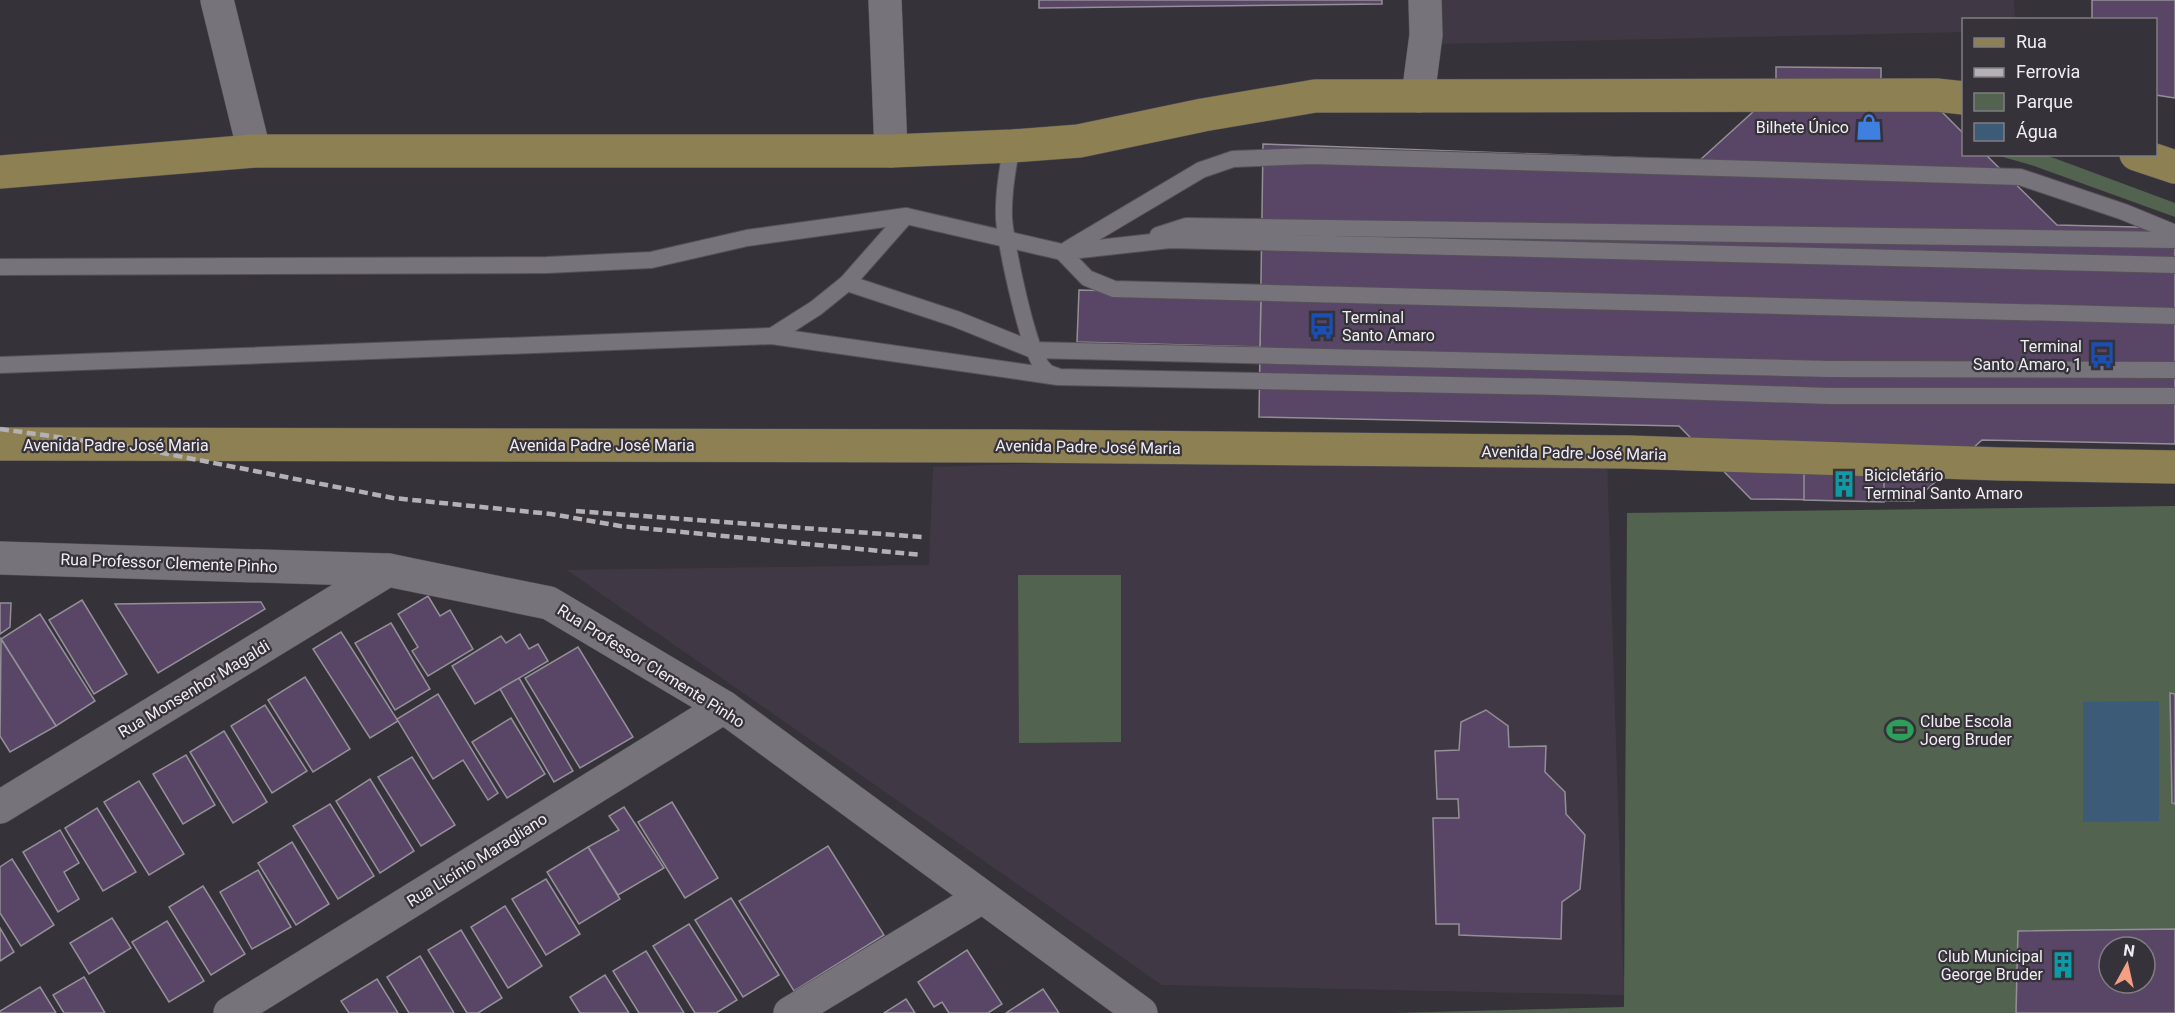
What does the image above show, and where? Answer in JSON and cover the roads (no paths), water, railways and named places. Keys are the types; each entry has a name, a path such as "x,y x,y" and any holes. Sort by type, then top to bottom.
{"main road":[{"path":"0,172 254,151 891,151 1012,146 1079,141 1203,115 1315,96 1936,95 1962,98"},
{"path":"2142,156 2175,167"},
{"name":"Avenida Padre José Maria","path":"0,444 1013,446 1604,452 2001,465 2175,467"}],"street":[{"path":"217,0 254,151"},
{"path":"885,0 891,151"},
{"path":"1418,96 1426,35 1425,0"},
{"name":"Rua Professor Clemente Pinho","path":"0,558 388,570 549,603 724,707 1141,1013"},
{"name":"Rua Monsenhor Magaldi","path":"0,807 388,570"},
{"name":"Rua Licínio Maragliano","path":"230,1013 724,707"},
{"path":"790,1013 982,897"}],"lane":[{"path":"1012,146 1005,195 1004,219 1007,239 1021,308 1033,350 1045,370 1058,377"},
{"path":"1062,252 1201,170 1233,159 1313,156 2020,177 2124,212 2175,233"},
{"path":"772,336 816,308 847,283 906,216"},
{"path":"0,267 547,265 651,260 747,238 906,216 1062,252 1170,240 2175,265"},
{"path":"1128,245 1186,226 2175,240"},
{"path":"1062,252 1087,278 1114,289 2175,316"},
{"path":"847,283 956,319 1033,350 1829,369 2175,370"},
{"path":"0,365 772,336 1058,377 1545,387 1829,396 2175,396"}],"water":[{"path":"2159,701 2159,821 2083,822 2083,702"}],"railway":[{"path":"0,429 137,448 393,498 551,514 620,526 922,555"},
{"path":"576,511 923,537"}],"place":[{"name":"Bilhete Único","path":"1869,127"},
{"name":"Terminal Santo Amaro","path":"1322,326"},
{"name":"Terminal Santo Amaro, 1","path":"2102,355"},
{"name":"Bicicletário Terminal Santo Amaro","path":"1844,484"},
{"name":"Clube Escola Joerg Bruder","path":"1900,730"},
{"name":"Club Municipal George Bruder","path":"2063,965"}]}
